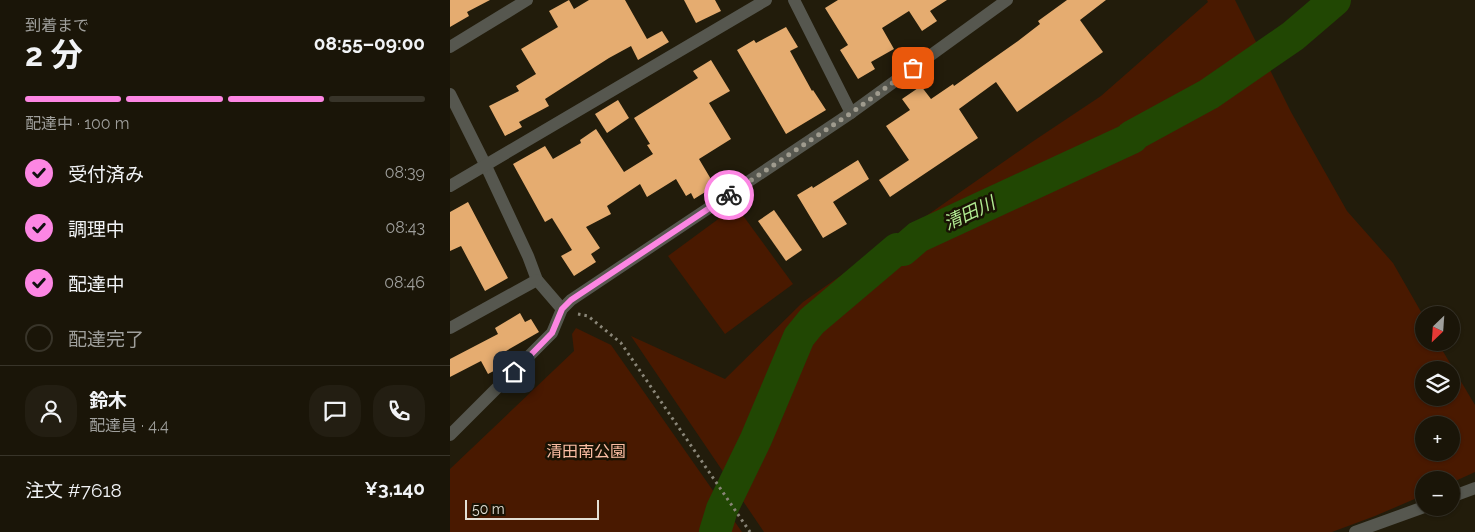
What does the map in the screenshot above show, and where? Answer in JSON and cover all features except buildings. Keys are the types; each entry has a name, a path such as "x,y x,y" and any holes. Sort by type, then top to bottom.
{"street":[{"path":"450,47 527,0"},
{"path":"450,186 766,0"},
{"path":"794,0 851,113"},
{"path":"450,435 552,333 562,309 571,300 851,113 1007,0"},
{"path":"450,94 486,166 538,280 562,309"},
{"path":"450,328 538,280"},
{"path":"1460,493 1475,488"},
{"path":"1355,532 1415,510"}],"path":[{"path":"562,309 588,316 621,344 750,532"}],"green space":[{"path":"1207,0 1235,0 1291,112 1347,211 1393,263 1418,306 1415,306 1415,351 1443,351 1449,361 1415,361 1415,406 1460,406 1460,380 1475,405 1475,472 1460,479 1460,471 1415,471 1415,499 1332,532 764,532 631,336 725,379 803,302 1101,96 1208,2"},
{"path":"736,206 793,284 725,334 668,256"},
{"name":"清田南公園","path":"576,328 611,345 742,532 450,532 450,469 574,351 572,334"}],"waterway":[{"name":"清田川","path":"715,532 722,509 756,439 799,337 812,321 897,249 903,250 918,237 1132,138 1132,136 1209,94 1293,36 1335,0"}],"way so far":[{"path":"729,195 851,113 913,68"}],"route":[{"path":"514,372 552,333 562,309 571,300 729,195"}]}
